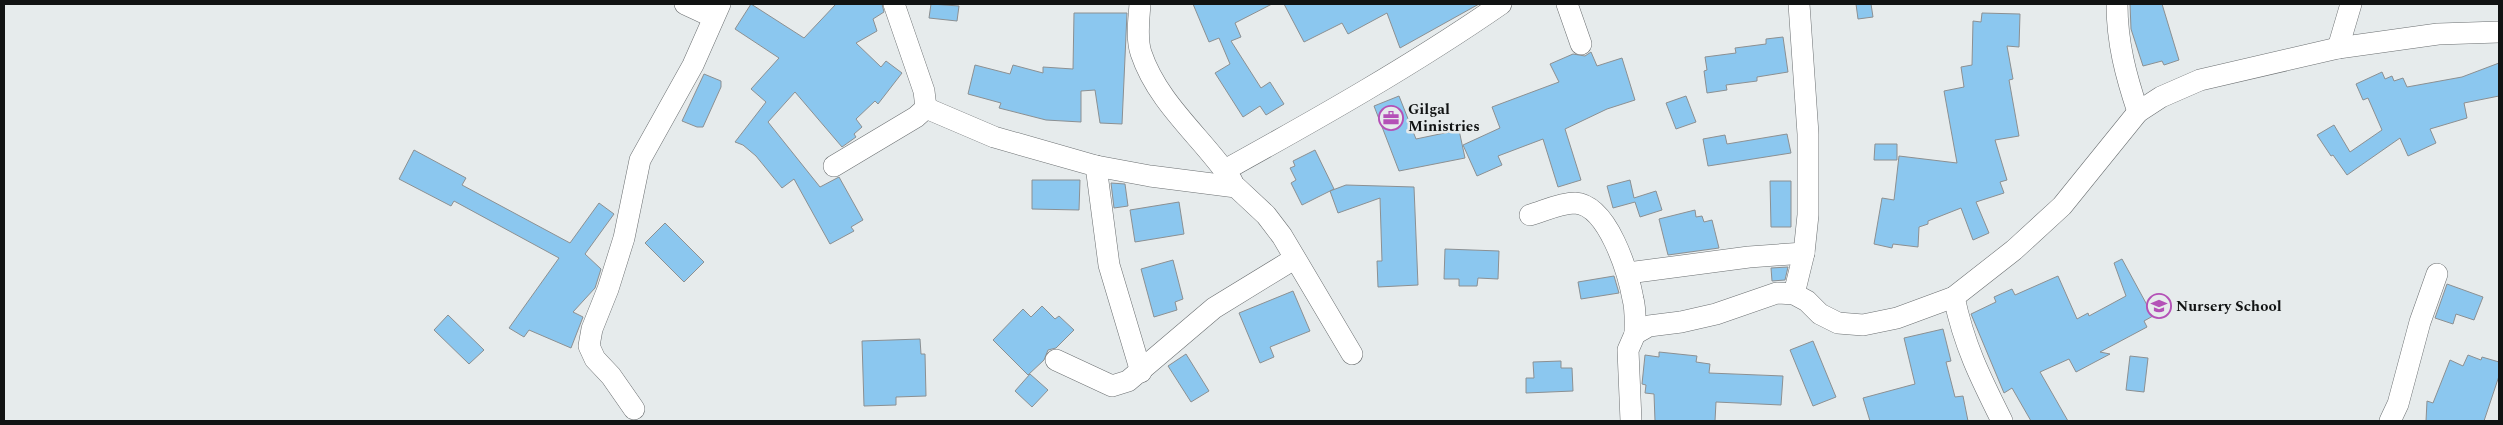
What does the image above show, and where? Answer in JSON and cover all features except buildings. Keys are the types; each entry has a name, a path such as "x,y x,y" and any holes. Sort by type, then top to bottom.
{"street":[{"path":"634,409 611,376 595,359 589,346 624,238 640,160 693,65 716,11 685,4"},
{"path":"894,4 924,90 926,108"},
{"path":"1140,4 1138,29 1141,52 1151,74 1169,104 1231,178 1266,215 1282,236 1352,354"},
{"path":"926,108 994,136 1096,166 1150,176 1231,178 1315,120 1407,65 1501,4"},
{"path":"1567,4 1581,44"},
{"path":"1794,294 1804,253 1808,215 1808,134 1799,4"},
{"path":"2117,4 2117,32 2122,66 2138,112"},
{"path":"2338,48 2351,4"},
{"path":"1635,334 1649,326 1681,322 1716,314 1778,293 1794,294 1807,301 1820,314 1838,323 1863,325 1897,318 1954,297 2014,250 2062,206 2138,112 2161,97 2200,80 2338,48 2438,34 2499,32"},
{"path":"834,166 916,117 926,108"},
{"path":"1096,166 1108,265 1141,372"},
{"path":"1530,215 1574,203 1587,206 1597,214 1611,236 1628,273 1634,302 1635,334 1628,350 1631,421"},
{"path":"1628,273 1748,257 1804,253"},
{"path":"1056,360 1112,386 1128,380 1141,372 1214,308 1294,259"},
{"path":"2390,421 2398,404 2420,322 2437,274"},
{"path":"1954,297 1967,346 2002,421"}],"place":[{"name":"Gilgal Ministries","path":"1391,118"},
{"name":"Nursery School","path":"2159,306"}]}
